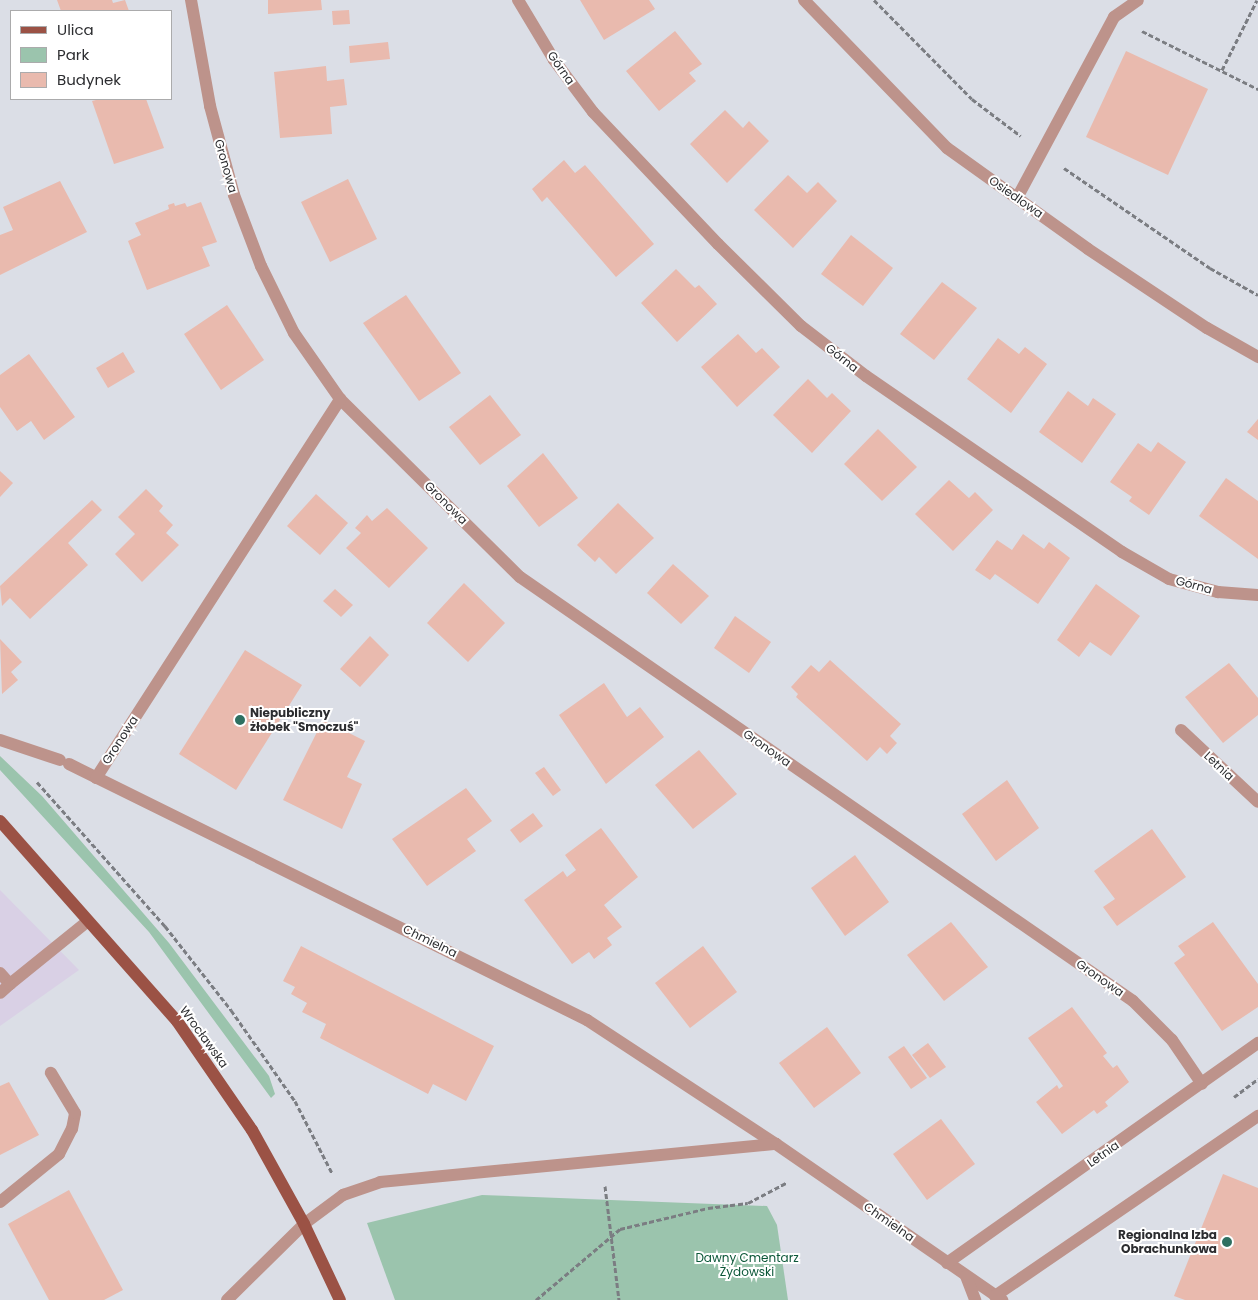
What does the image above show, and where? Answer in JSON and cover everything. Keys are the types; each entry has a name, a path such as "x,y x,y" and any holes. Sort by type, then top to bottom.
{"main road":[{"name":"Wrocławska","path":"0,821 177,1021 252,1130 304,1224 340,1300"}],"street":[{"name":"Gronowa","path":"191,0 210,106 234,194 261,266 294,333 340,399 520,577 1133,1001 1172,1040 1202,1084"},
{"name":"Górna","path":"518,0 554,60 593,112 718,244 801,326 866,376 1122,552 1169,579 1218,592 1258,595"},
{"name":"Osiedlowa","path":"804,0 947,148 1208,328 1258,357"},
{"path":"1017,198 1114,17 1138,0"},
{"name":"Gronowa","path":"96,778 340,399"},
{"name":"Letnia","path":"1181,730 1258,802"},
{"name":"Chmielna","path":"0,740 64,762 587,1020 776,1144 998,1298"},
{"path":"0,992 88,921"},
{"path":"0,973 10,984"},
{"name":"Letnia","path":"948,1264 1258,1043"},
{"path":"0,1202 59,1154 72,1130 75,1113 51,1073"},
{"path":"998,1298 1258,1116"},
{"path":"227,1300 304,1224 343,1196 380,1182 776,1144"},
{"path":"966,1276 975,1300"}],"path":[{"path":"1222,70 1257,0"},
{"path":"1114,17 1258,88"},
{"path":"32,775 165,926 231,1010 295,1101 343,1196"},
{"path":"602,1161 619,1300"},
{"path":"536,1300 611,1234 708,1208 748,1203 809,1167"}],"shaded area":[{"path":"0,890 79,970 0,1026"}],"green space":[{"path":"0,756 42,796 169,943 269,1076 275,1094 271,1098 149,932 0,770"},
{"name":"Dawny Cmentarz Żydowski","path":"482,1195 767,1206 777,1225 788,1300 395,1300 367,1223"}],"building":[{"path":"57,0 112,0 113,3 125,0 129,10 61,10"},
{"path":"268,0 321,0 322,10 268,14"},
{"path":"580,0 649,0 655,9 604,40"},
{"path":"349,10 350,24 333,25 332,11"},
{"path":"675,31 702,64 689,73 696,81 659,111 626,71"},
{"path":"388,42 390,59 350,63 349,46"},
{"path":"1126,51 1208,89 1168,175 1086,137"},
{"path":"326,66 327,81 344,79 347,105 330,107 332,134 280,138 274,72"},
{"path":"146,100 164,148 114,164 92,101"},
{"path":"725,110 743,128 749,121 769,141 727,183 690,144"},
{"path":"564,160 575,173 585,165 654,244 616,277 547,197 542,202 532,189"},
{"path":"788,175 807,193 818,182 837,201 793,248 754,210"},
{"path":"348,179 377,239 330,262 301,202"},
{"path":"60,181 87,232 0,275 0,235 13,230 3,207"},
{"path":"201,202 217,242 202,247 210,266 147,290 128,241 141,235 135,223 169,209 168,205 174,203 175,206 185,203 187,207"},
{"path":"851,235 893,268 863,306 821,274"},
{"path":"676,269 695,288 699,285 717,304 677,342 641,303"},
{"path":"942,282 977,308 934,360 900,334"},
{"path":"406,295 461,373 419,401 363,323"},
{"path":"227,305 264,360 221,390 184,334"},
{"path":"738,334 756,353 762,348 780,367 737,407 701,367"},
{"path":"998,338 1019,354 1025,347 1047,364 1011,413 967,379"},
{"path":"123,352 135,372 108,388 96,368"},
{"path":"29,354 75,417 44,440 31,421 17,431 0,407 0,375"},
{"path":"808,379 827,398 832,393 851,411 812,453 773,415"},
{"path":"1068,391 1088,406 1093,398 1116,414 1082,463 1039,432"},
{"path":"490,395 521,435 480,465 449,427"},
{"path":"1258,419 1258,440 1247,432"},
{"path":"878,429 917,467 882,501 844,464"},
{"path":"1158,442 1186,462 1149,515 1129,501 1132,497 1110,482 1138,443 1151,452"},
{"path":"543,453 578,498 539,527 507,486"},
{"path":"0,471 13,483 0,497"},
{"path":"1226,478 1258,501 1258,559 1199,516"},
{"path":"949,480 969,498 975,492 993,510 953,551 915,514"},
{"path":"146,489 163,506 159,511 173,525 166,533 179,545 142,582 115,554 135,534 118,517"},
{"path":"316,494 348,523 320,555 287,526"},
{"path":"92,500 102,510 68,543 88,565 30,619 10,598 2,606 0,586"},
{"path":"618,503 654,538 616,574 599,557 595,562 577,545"},
{"path":"387,508 428,548 389,588 346,548 361,533 355,528 367,515 372,521"},
{"path":"1023,534 1044,549 1049,542 1070,558 1038,604 995,574 990,580 975,570 997,540 1012,550"},
{"path":"673,564 709,596 681,624 647,593"},
{"path":"464,583 505,623 468,662 427,623"},
{"path":"1096,584 1140,616 1111,656 1090,642 1079,657 1057,640"},
{"path":"335,589 353,605 341,617 323,601"},
{"path":"735,616 771,642 749,673 714,648"},
{"path":"370,636 389,655 360,687 340,669"},
{"path":"0,639 22,662 11,672 18,680 2,694"},
{"name":"Niepubliczny żłobek \"Smoczuś\"","path":"245,650 302,685 236,790 179,754"},
{"path":"830,660 901,724 890,736 897,743 887,754 880,747 867,761 796,697 798,694 791,687 811,665 819,672"},
{"path":"1229,663 1258,698 1258,715 1223,743 1185,697"},
{"path":"604,683 627,717 640,707 664,737 606,784 559,715"},
{"path":"323,720 365,741 347,777 362,784 342,829 283,800"},
{"path":"699,750 737,794 693,829 655,785"},
{"path":"544,767 561,790 553,796 535,773"},
{"path":"1007,780 1039,828 996,861 962,814"},
{"path":"466,788 492,821 467,839 476,851 427,886 392,839"},
{"path":"533,813 543,826 520,843 510,830"},
{"path":"601,828 638,877 604,905 622,927 607,938 612,945 594,959 589,952 572,964 524,900 563,871 567,877 576,870 565,855"},
{"path":"1152,829 1186,877 1117,926 1103,907 1115,899 1094,871"},
{"path":"855,855 889,902 845,936 811,888"},
{"path":"951,922 988,967 944,1001 907,955"},
{"path":"1213,922 1258,984 1258,1007 1222,1031 1174,963 1185,955 1178,946"},
{"path":"301,946 494,1046 466,1101 433,1084 428,1094 320,1038 326,1024 302,1012 307,1003 291,994 295,987 283,981"},
{"path":"703,946 737,992 690,1028 655,983"},
{"path":"1072,1007 1107,1053 1103,1056 1113,1068 1117,1065 1129,1082 1105,1102 1108,1106 1097,1114 1094,1110 1062,1134 1036,1102 1057,1085 1059,1089 1063,1086 1028,1038"},
{"path":"827,1027 861,1073 814,1108 779,1063"},
{"path":"928,1043 946,1067 930,1078 912,1055"},
{"path":"904,1046 927,1078 911,1089 888,1057"},
{"path":"9,1082 39,1135 0,1155 0,1086"},
{"path":"941,1119 975,1164 927,1200 893,1154"},
{"name":"Regionalna Izba Obrachunkowa","path":"1223,1174 1258,1188 1258,1300 1185,1300 1174,1296"},
{"path":"69,1190 123,1290 104,1300 49,1300 8,1224"}],"place":[{"name":"Niepubliczny żłobek \"Smoczuś\"","path":"240,720"},
{"name":"Regionalna Izba Obrachunkowa","path":"1227,1242"}]}
